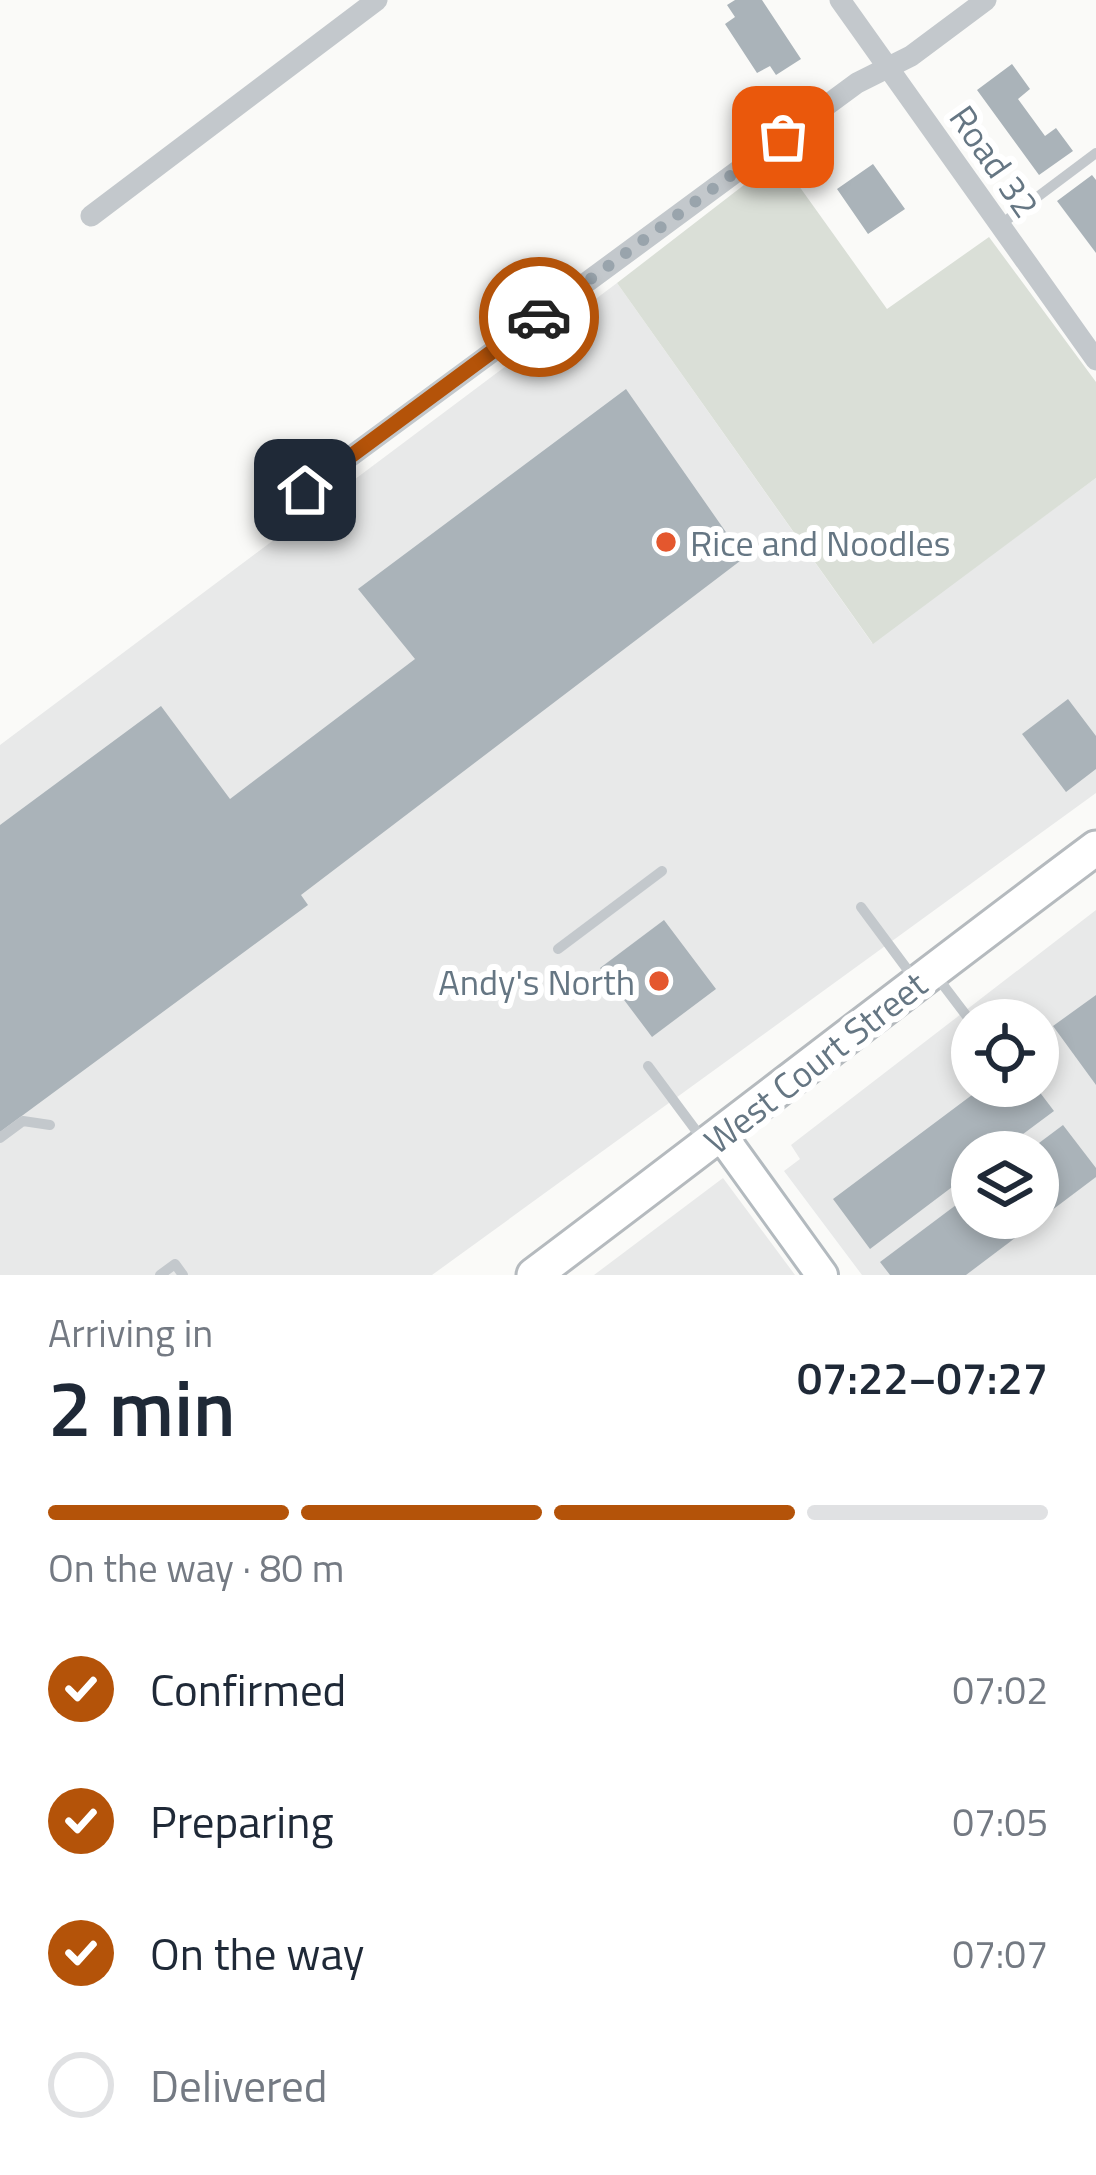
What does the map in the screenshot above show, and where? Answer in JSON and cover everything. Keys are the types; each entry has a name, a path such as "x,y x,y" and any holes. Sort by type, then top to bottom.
{"main road":[{"name":"West Court Street","path":"534,1275 1096,848"}],"street":[{"path":"91,216 377,0"},
{"name":"Road 32","path":"840,0 1096,360"},
{"path":"305,490 857,83 911,56 986,0"},
{"path":"714,1140 822,1275"}],"lane":[{"path":"1000,225 1096,153"},
{"path":"558,950 662,871"},
{"path":"861,907 951,1003"},
{"path":"648,1066 714,1140"},
{"path":"0,1138 23,1121 50,1125"},
{"path":"160,1275 179,1270"}],"shaded area":[{"path":"779,158 887,309 989,237 1096,382 1096,478 873,644 617,283"},
{"path":"617,283 872,643 1096,478 1096,793 432,1275 0,1275 0,745"},
{"path":"1096,910 1096,1275 862,1275 784,1171 800,1159 791,1145 951,1022 951,1107 1059,1107 1059,999 980,999"},
{"path":"723,1178 795,1275 594,1275"}],"building":[{"path":"735,0 762,0 801,59 776,75 770,66 757,73 725,24 735,17 727,5"},
{"path":"1012,64 1030,89 1018,99 1045,136 1056,128 1073,151 1039,175 977,90"},
{"path":"873,164 905,209 868,234 837,189"},
{"path":"1092,175 1096,180 1096,253 1057,201"},
{"path":"626,389 744,558 301,895 308,905 0,1132 0,825 161,706 230,799 415,659 358,589"},
{"path":"1068,699 1096,736 1096,769 1066,792 1022,734"},
{"path":"664,920 716,989 652,1037 600,968"},
{"path":"1096,995 1096,1085 1059,1034 1059,1022"},
{"path":"956,1107 1051,1107 1054,1111 1027,1131 951,1131 951,1188 870,1249 833,1199"},
{"path":"1063,1125 1096,1168 1096,1177 1059,1205 1059,1131 1055,1131"},
{"path":"951,1209 951,1239 1014,1239 966,1275 890,1275 880,1262"}],"way so far":[{"path":"539,317 783,137"}],"place":[{"name":"Rice and Noodles","path":"666,542"},
{"name":"Andy's North","path":"659,981"}],"route":[{"path":"305,490 539,317"}]}
